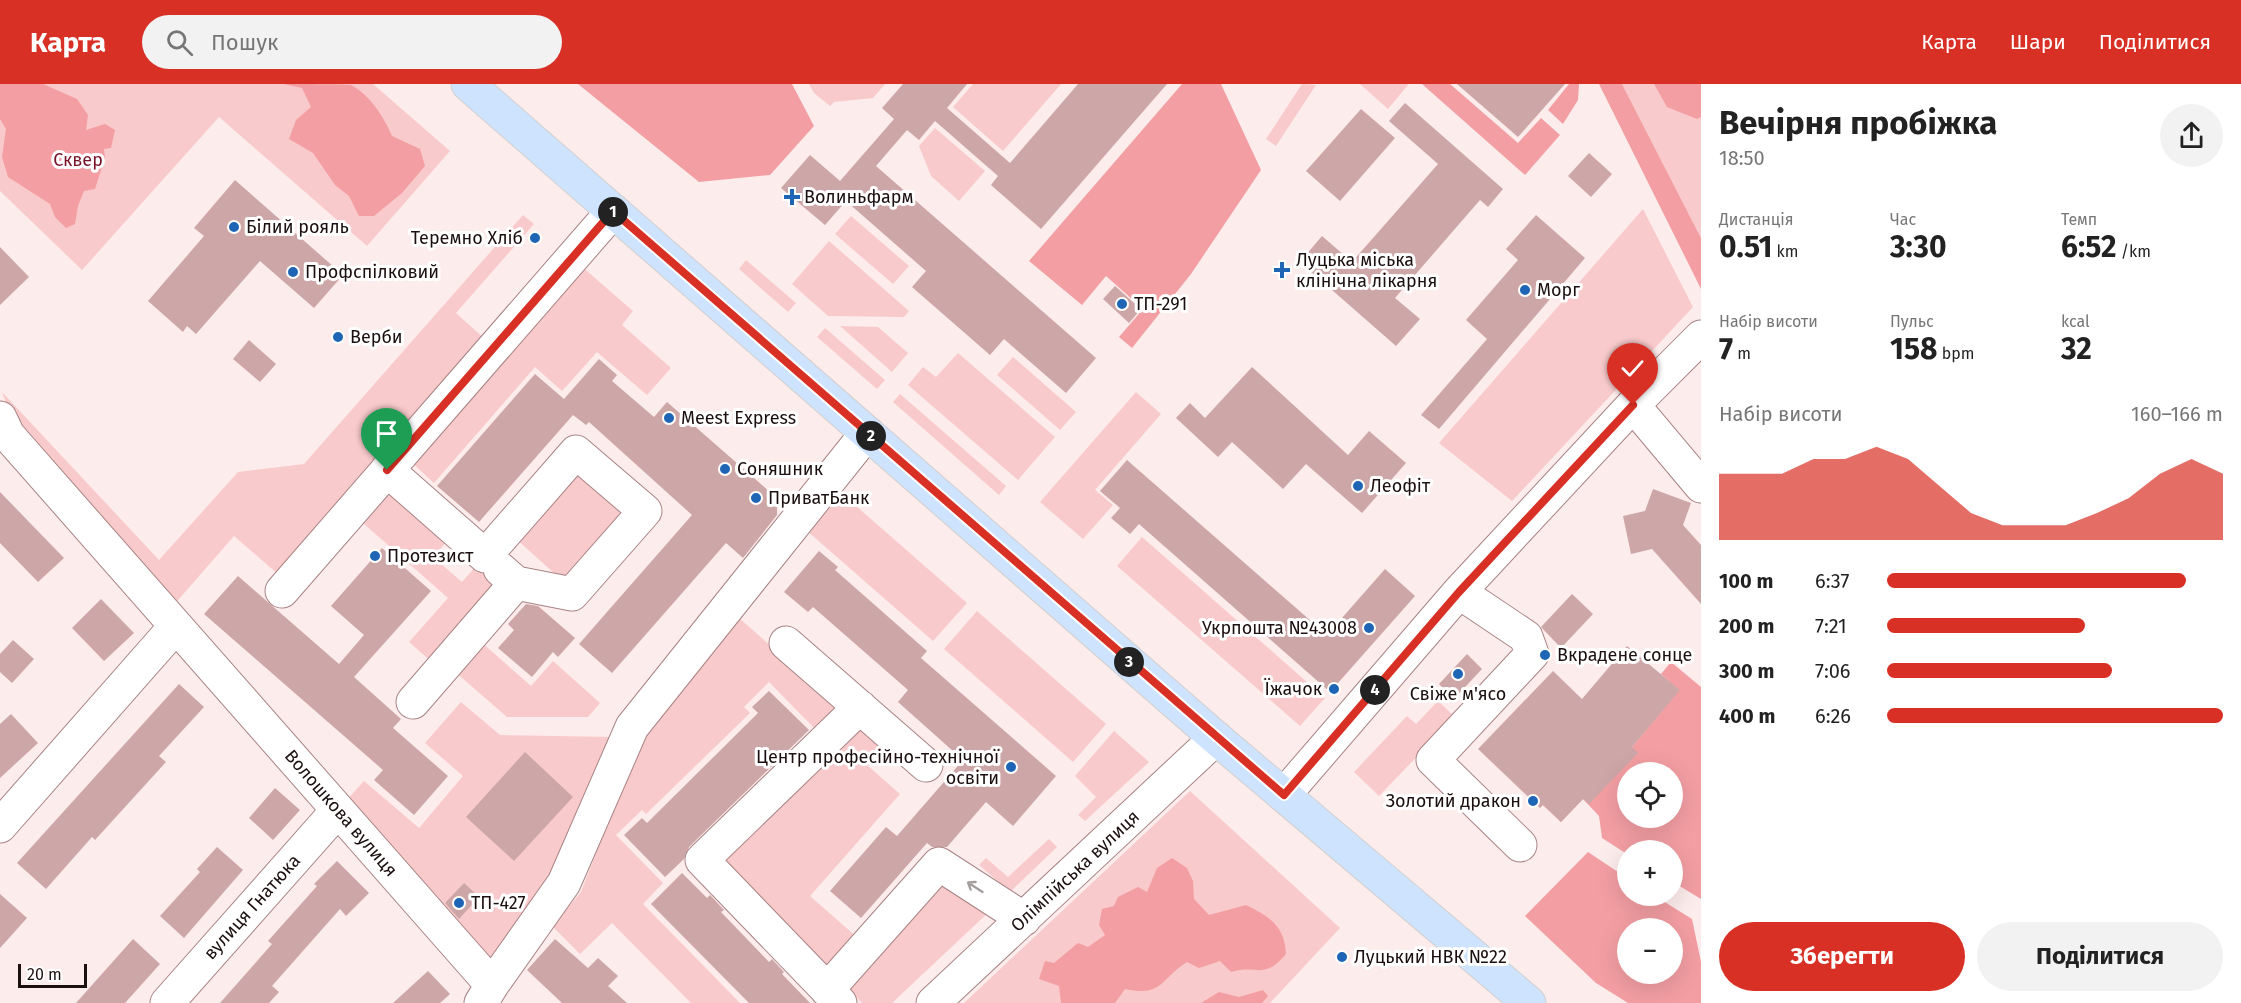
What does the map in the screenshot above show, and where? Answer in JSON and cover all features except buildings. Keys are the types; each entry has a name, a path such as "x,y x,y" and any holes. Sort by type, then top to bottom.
{"main road":[{"path":"468,84 1216,738 1529,1003"}],"street":[{"path":"282,591 613,211"},
{"path":"1284,795 1459,592 1633,405 1701,337"},
{"path":"1633,405 1701,486"},
{"name":"Волошкова вулиця","path":"0,417 8,435 338,810 486,994"},
{"path":"486,994 564,883 632,727 867,433"},
{"path":"387,470 485,556 516,583 572,594 645,511 576,452 485,556"},
{"path":"412,702 516,583"},
{"path":"1459,592 1526,637 1532,654 1433,760 1520,845"},
{"path":"0,826 176,626"},
{"path":"786,643 926,765"},
{"path":"860,707 702,860 833,996 939,864 1024,919"},
{"name":"Олімпійська вулиця","path":"933,1003 1216,738"},
{"name":"вулиця Гнатюка","path":"167,1003 338,810"}],"green space":[{"name":"Сквер","path":"0,84 373,84 450,151 367,246 219,117 82,270 0,191"},
{"path":"0,84 43,84 77,99 88,115 86,130 105,124 115,130 111,148 104,149 105,158 95,189 84,191 78,206 75,224 66,228 55,217 50,204 8,177 2,157 6,129 0,119"},
{"path":"284,84 351,85 358,89 376,107 392,136 420,149 425,166 402,193 374,216 359,216 349,196 335,185 313,153 289,139 296,120 311,107 302,88"},
{"path":"578,84 792,84 814,126 770,175 699,182"},
{"path":"809,84 885,84 873,98 834,102 830,106 814,93"},
{"path":"973,84 1061,84 1003,151 953,107"},
{"path":"1182,84 1221,84 1261,170 1191,274 1132,348 1119,337 1143,309 1106,276 1082,305 1029,261"},
{"path":"1302,84 1316,85 1276,146 1266,139"},
{"path":"1360,84 1407,84 1408,85 1388,109"},
{"path":"1422,84 1450,84 1518,143 1541,118 1560,135 1525,175"},
{"path":"1569,84 1579,84 1578,100 1563,124 1548,110"},
{"path":"1599,84 1622,84 1701,238 1701,289"},
{"path":"1622,84 1701,84 1701,238"},
{"path":"1654,84 1701,84 1701,117 1697,119 1667,107"},
{"path":"935,128 985,171 959,201 931,176 919,146"},
{"path":"1643,209 1693,307 1512,501 1439,443"},
{"path":"523,215 534,224 456,313 486,340 279,575 234,536 172,607 16,429 2,392 159,560 238,472 304,464"},
{"path":"851,216 909,266 893,284 835,234"},
{"path":"829,241 909,311 904,317 828,316 792,284"},
{"path":"746,260 796,303 788,312 739,269"},
{"path":"580,265 633,311 622,325 671,368 647,395 597,352 562,391 535,367 434,483 409,460"},
{"path":"840,326 878,327 908,353 892,372"},
{"path":"825,328 885,380 877,389 817,337"},
{"path":"958,353 1055,437 1018,480 908,385 923,367 936,377"},
{"path":"1013,357 1076,412 1060,430 997,375"},
{"path":"1136,392 1161,414 1095,490 1113,505 1083,539 1040,502"},
{"path":"900,394 1006,486 999,495 893,402"},
{"path":"576,469 626,512 564,582 515,538"},
{"path":"384,482 449,539 433,557 462,582 478,564 502,585 433,663 409,642 448,598 355,516"},
{"path":"840,492 967,603 933,641 806,530"},
{"path":"1142,537 1325,698 1300,726 1117,566"},
{"path":"977,611 1106,724 1073,762 944,649"},
{"path":"739,618 843,709 819,733 769,682 744,707 750,713 646,814 642,810 616,835 663,883 643,904 740,1003 691,1003 612,923 580,954 552,926 581,892 643,731"},
{"path":"480,641 531,686 553,661 600,703 588,717 507,717 454,671"},
{"path":"1671,662 1701,687 1701,899 1683,888 1683,840 1617,840 1617,848 1602,838 1599,816 1583,799 1561,822 1543,805 1632,747 1679,690 1661,674"},
{"path":"1438,701 1455,717 1379,796 1354,772 1407,716 1416,724"},
{"path":"461,702 500,735 617,737 556,878 491,970 344,803 364,781 419,828 463,776 425,743"},
{"path":"856,725 883,749 868,766 900,794 810,896 859,939 831,971 720,856"},
{"path":"1114,731 1149,762 1085,821 1078,815 1096,797 1075,776"},
{"path":"1190,791 1340,928 1270,1003 964,1003"},
{"path":"1049,839 1057,847 1010,892 979,865 986,858 1008,877"},
{"path":"1588,852 1617,871 1617,906 1671,906 1692,919 1701,962 1701,1003 1628,1003 1596,983 1525,916"},
{"path":"1172,858 1187,868 1193,881 1194,899 1209,915 1246,905 1254,909 1279,929 1283,936 1286,954 1272,967 1260,970 1231,972 1220,961 1199,968 1187,962 1154,989 1137,991 1125,989 1115,1003 1061,1003 1059,986 1039,979 1045,961 1054,963 1078,943 1088,947 1105,935 1099,925 1102,909 1114,906 1118,897 1138,887 1147,892 1157,868"},
{"path":"941,878 991,910 892,1003 862,1003 844,984"},
{"path":"1263,990 1268,996 1262,1003 1201,1003 1219,992 1239,997"}],"place":[{"name":"Волиньфарм","path":"792,197"},
{"name":"Білий рояль","path":"234,227"},
{"name":"Теремно Хліб","path":"535,238"},
{"name":"Луцька міська клінічна лікарня","path":"1282,270"},
{"name":"Профспілковий","path":"293,272"},
{"name":"Морг","path":"1525,290"},
{"name":"ТП-291","path":"1122,304"},
{"name":"Верби","path":"338,337"},
{"name":"Meest Express","path":"669,418"},
{"name":"Соняшник","path":"725,469"},
{"name":"Леофіт","path":"1358,486"},
{"name":"ПриватБанк","path":"756,498"},
{"name":"Протезист","path":"375,556"},
{"name":"Укрпошта №43008","path":"1369,628"},
{"name":"Вкрадене сонце","path":"1545,655"},
{"name":"Свіже м'ясо","path":"1458,674"},
{"name":"Їжачок","path":"1334,689"},
{"name":"Центр професійно-технічної освіти","path":"1011,767"},
{"name":"Золотий дракон","path":"1533,801"},
{"name":"ТП-427","path":"459,903"},
{"name":"Луцький НВК №22","path":"1342,957"}],"route":[{"path":"387,470 613,211 1284,795 1459,592 1633,405"}]}
